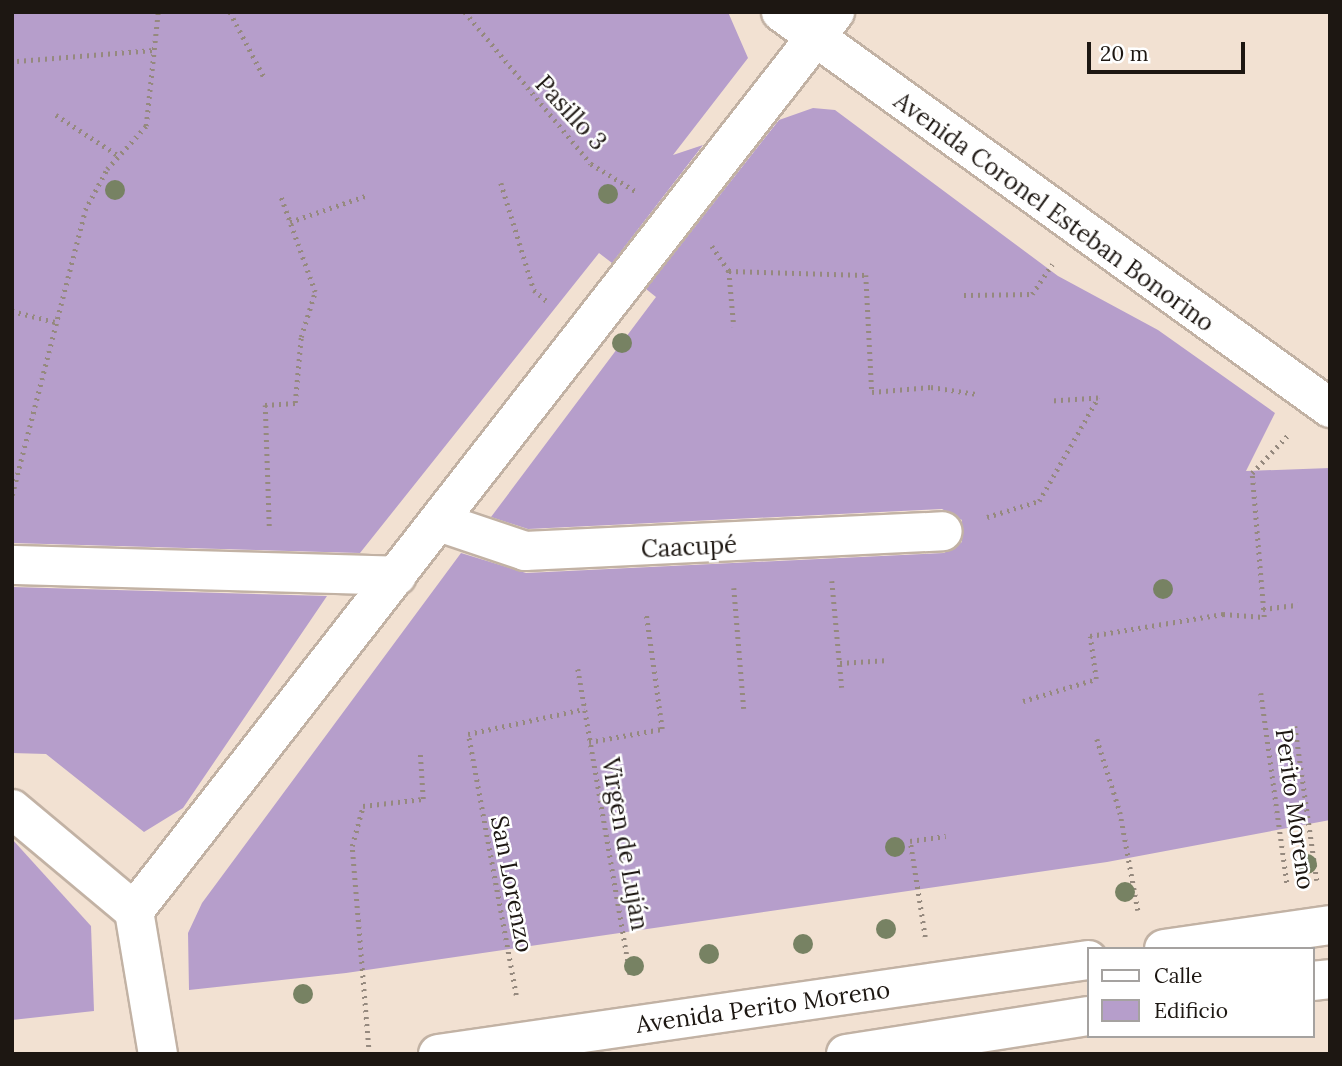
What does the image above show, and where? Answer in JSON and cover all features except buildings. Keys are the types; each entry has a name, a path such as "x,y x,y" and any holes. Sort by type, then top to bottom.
{"street":[{"name":"Avenida Coronel Esteban Bonorino","path":"781,12 825,26 1076,229 1325,405"},
{"path":"134,911 439,522 673,214 825,26"},
{"name":"Caacupé","path":"439,522 525,551 731,545 943,531"},
{"path":"12,565 397,576"},
{"path":"12,809 134,911 158,1054"},
{"path":"1152,935 1316,927"},
{"name":"Avenida Perito Moreno","path":"438,1054 1086,960"},
{"path":"846,1054 1086,1016"}],"path":[{"path":"12,495 85,211 118,156 146,126 158,12"},
{"path":"230,12 265,79"},
{"name":"Pasillo 3","path":"465,12 591,164 673,214 705,237 729,271"},
{"path":"17,61 154,50"},
{"path":"56,115 118,156"},
{"path":"501,183 534,290 583,334"},
{"path":"273,572 265,405 295,403 301,337 316,292 280,195"},
{"path":"290,222 368,195"},
{"path":"964,295 1032,294 1076,229"},
{"path":"734,327 729,271 866,275 872,392 931,387 977,394"},
{"path":"12,311 55,323"},
{"path":"943,531 1039,501 1098,398 1052,401"},
{"path":"1023,701 1096,679 1090,636 1223,614 1264,617 1252,473 1325,405"},
{"path":"829,538 842,688"},
{"path":"731,545 744,709"},
{"path":"1263,609 1298,605"},
{"path":"589,742 663,729 646,614"},
{"path":"840,663 889,660"},
{"name":"Virgen de Luján","path":"578,669 639,1025"},
{"name":"Perito Moreno","path":"1261,693 1316,927"},
{"name":"San Lorenzo","path":"526,1041 468,734 584,709"},
{"path":"1295,726 1316,927"},
{"path":"1097,739 1120,812 1152,935"},
{"path":"369,1054 352,846 363,806 423,799 420,753"},
{"path":"932,982 910,841 946,836"}]}
